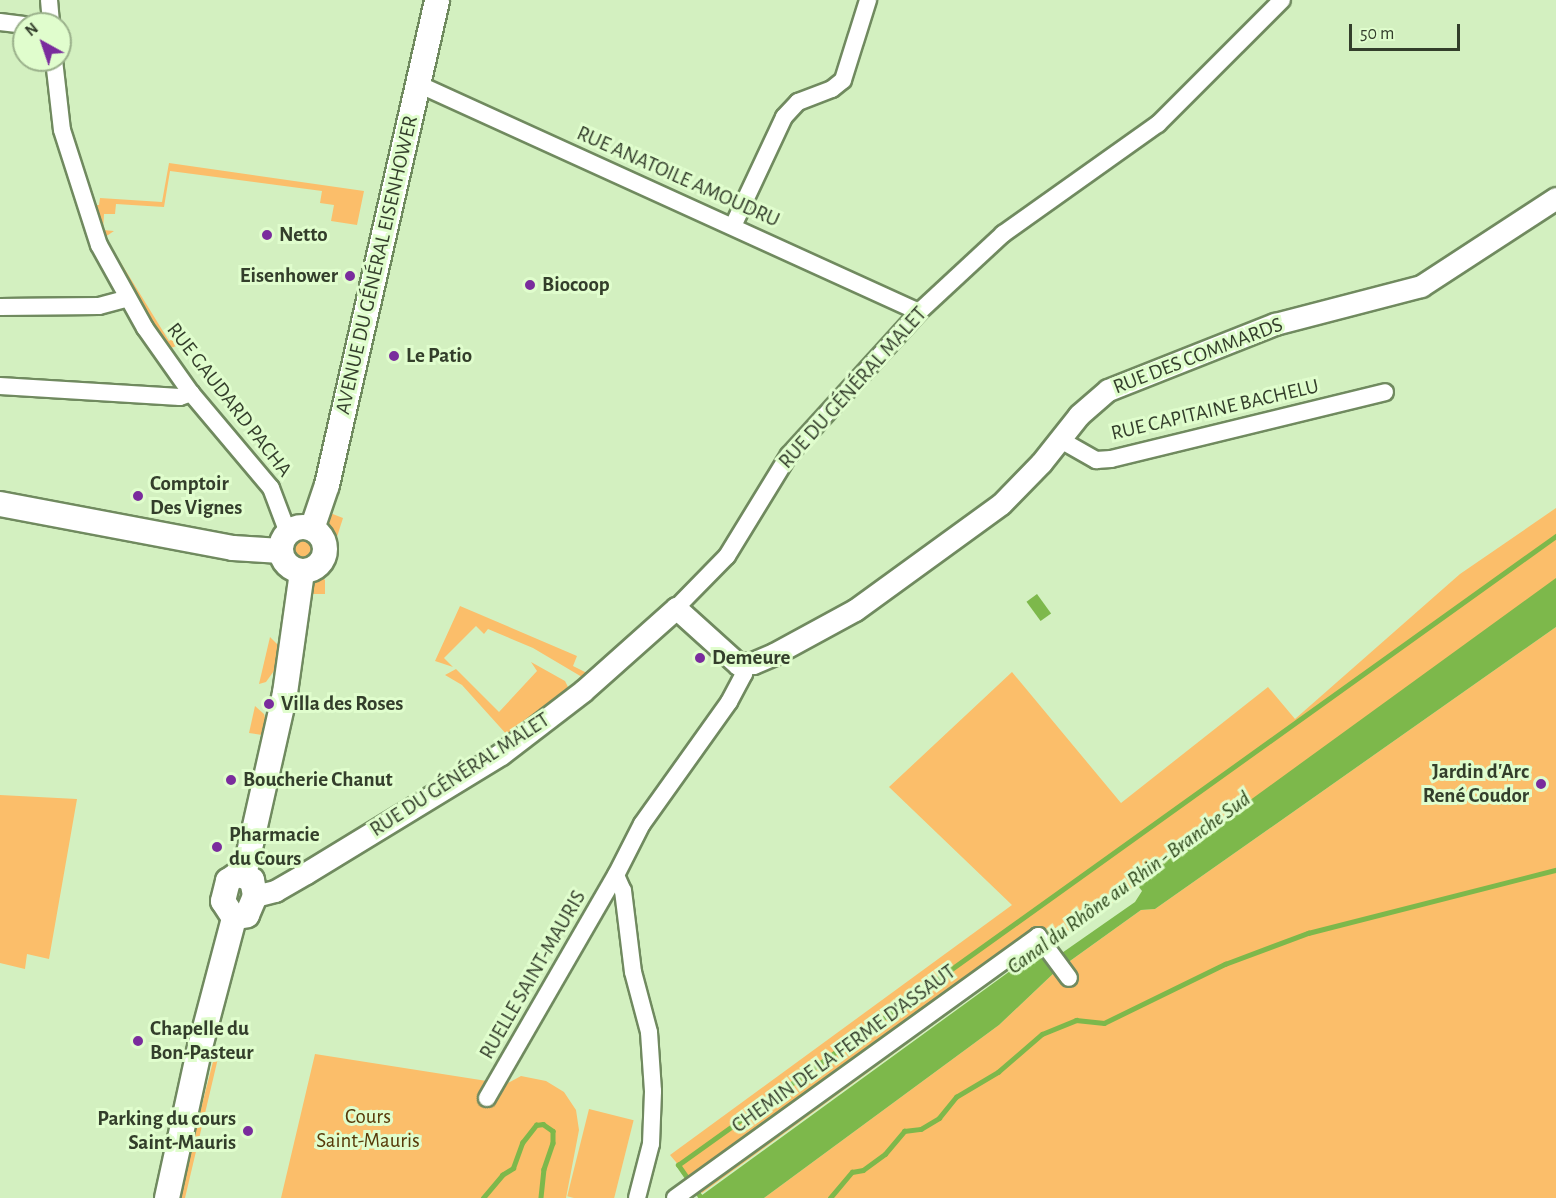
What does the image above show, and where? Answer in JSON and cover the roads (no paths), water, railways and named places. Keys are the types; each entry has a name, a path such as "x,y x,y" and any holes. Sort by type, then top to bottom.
{"main road":[{"name":"AVENUE DU GÉNÉRAL EISENHOWER","path":"312,529 327,485 438,0"},
{"path":"0,504 233,548 284,542 300,528 312,529 323,540 324,555 316,567 302,572 285,563 284,542"},
{"path":"167,1198 200,1047 234,918 247,915 249,885 285,693 302,572"}],"street":[{"path":"734,226 784,117 798,102 832,89 843,80 868,0"},
{"name":"RUE DU GÉNÉRAL MALET","path":"249,885 275,891 306,873 501,754 583,691 676,608 727,556 789,455 919,312 1003,234 1158,124 1282,0"},
{"name":"RUE GAUDARD PACHA","path":"55,72 62,130 77,183 99,245 128,298 191,393 271,488 284,542"},
{"name":"RUE ANATOILE AMOUDRU","path":"418,84 919,312"},
{"name":"RUE DES COMMARDS","path":"744,665 774,654 855,610 1001,504 1094,400 1134,377 1275,324 1421,286 1556,198"},
{"path":"0,307 99,306 128,298"},
{"path":"0,386 180,397 191,393"},
{"name":"RUE CAPITAINE BACHELU","path":"1059,439 1096,460 1111,459 1384,392"},
{"path":"676,608 726,655 744,665"},
{"name":"RUELLE SAINT-MAURIS","path":"487,1098 616,875 642,824 729,702 744,674 744,665"},
{"path":"616,875 623,891 633,972 649,1032 651,1056 653,1125 637,1198"},
{"name":"CHEMIN DE LA FERME D'ASSAUT","path":"675,1198 1042,940 1069,978"}],"waterway":[{"path":"701,1198 678,1165 1556,536"},
{"path":"830,1198 852,1172 863,1170 885,1154 904,1131 921,1129 939,1118 956,1097 998,1072 1042,1034 1076,1020 1104,1023 1225,964 1308,933 1556,870"},
{"path":"483,1198 502,1175 513,1168 522,1143 536,1125 543,1124 553,1131 553,1143 544,1169 541,1198"}],"place":[{"name":"Netto","path":"267,235"},
{"name":"Eisenhower","path":"350,276"},
{"name":"Biocoop","path":"530,285"},
{"name":"Le Patio","path":"394,356"},
{"name":"Comptoir Des Vignes","path":"138,496"},
{"name":"Demeure","path":"700,658"},
{"name":"Villa des Roses","path":"269,704"},
{"name":"Boucherie Chanut","path":"231,780"},
{"name":"Jardin d'Arc René Coudor","path":"1541,784"},
{"name":"Pharmacie du Cours","path":"217,847"},
{"name":"Chapelle du Bon-Pasteur","path":"138,1041"},
{"name":"Parking du cours Saint-Mauris","path":"248,1131"}],"water label":[{"name":"Canal du Rhône au Rhin - Branche Sud","path":"1129,883"}],"park label":[{"name":"Cours Saint-Mauris","path":"368,1129"}]}
